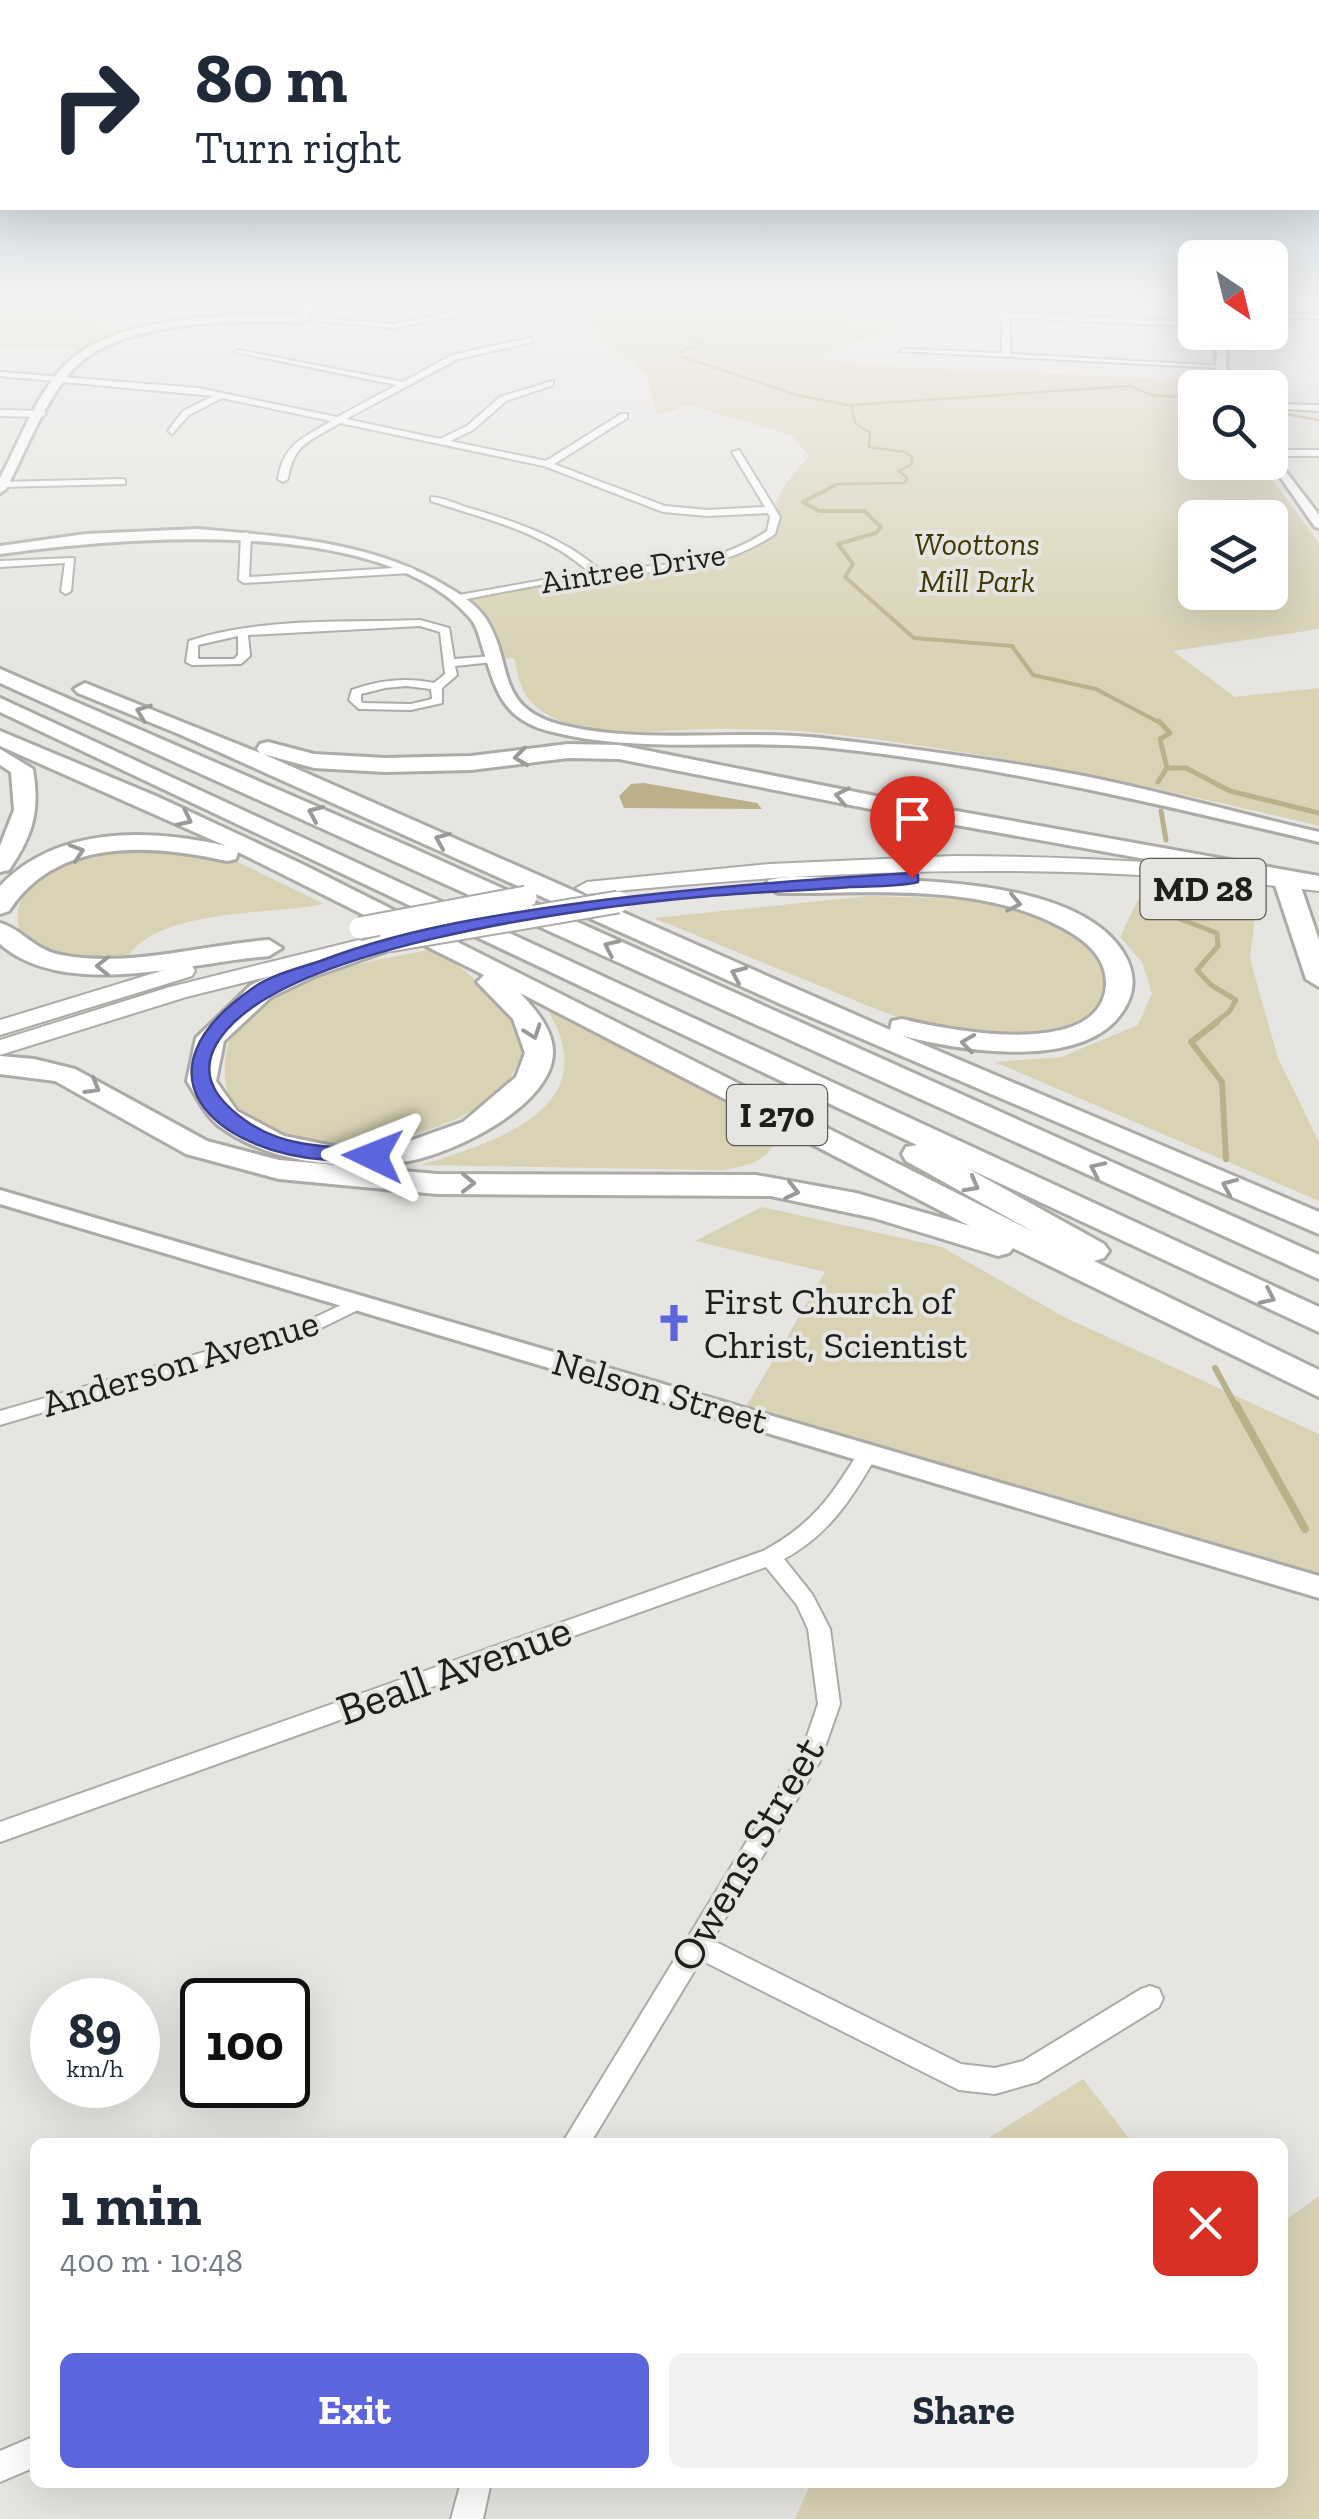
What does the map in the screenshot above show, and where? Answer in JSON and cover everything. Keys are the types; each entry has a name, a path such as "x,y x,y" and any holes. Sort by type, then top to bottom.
{"highway":[{"path":"0,656 187,729 793,998 1319,1224"},
{"name":"I 270","path":"0,675 400,851 1319,1268"},
{"name":"I 270","path":"0,704 1319,1321"},
{"path":"187,729 314,761 472,763 568,751 619,752 1319,884"},
{"name":"I 270","path":"0,738 95,776 357,900 1116,1287 1319,1385"},
{"path":"0,756 22,769 28,812 0,865"},
{"path":"0,906 22,878 46,862 84,848 120,841 172,841 225,853 357,900"},
{"path":"778,885 946,891 1015,902 1067,919 1088,931 1116,958 1121,989 1113,1006 1092,1024 1056,1039 1000,1046 964,1044 793,998"},
{"path":"1299,894 1317,962"},
{"path":"0,931 11,946 52,962 100,967 229,949 269,948"},
{"path":"389,942 263,989 223,1020 204,1047 199,1076 203,1094 256,1137 292,1151 319,1154 396,1156 435,1146 482,1124 510,1106 533,1075 539,1056 536,1027 516,1002 440,942"},
{"path":"641,1003 1319,1374"},
{"path":"0,1065 46,1068 67,1074 216,1155 287,1173 369,1182 770,1186 930,1223 1116,1287"}],"main road":[{"name":"MD 28","path":"0,1028 90,998 269,948 360,928 586,888 715,873 943,861 1118,865 1299,894"},
{"name":"MD 28","path":"0,1048 178,992 389,942 618,902 778,885 939,878 1083,879 1299,894 1319,884"}],"street":[{"path":"1,487 39,420"},
{"path":"172,431 181,420"},
{"path":"283,479 293,448 338,420 547,464 663,508 708,513 770,510"},
{"path":"441,441 479,420"},
{"path":"547,464 618,420"},
{"name":"Aintree Drive","path":"457,598 598,574 664,570 728,557 772,532 775,517 736,452"},
{"path":"1288,454 1319,453"},
{"path":"1288,480 1319,524"},
{"path":"1,487 122,482"},
{"path":"434,500 539,537 579,558 598,574"},
{"path":"0,550 129,535 246,535 322,544 410,570 457,598 480,620 506,698 520,713 571,733 621,738 752,737 827,743 1082,781 1319,837"},
{"path":"246,535 244,580 410,570"},
{"path":"0,564 70,560 66,591"},
{"path":"243,634 244,656 238,662 192,662 192,643 205,637 243,634 436,625 445,630 451,675 436,688 369,686 356,692 354,700 368,708 410,707 438,701 436,688"},
{"path":"450,663 493,659"},
{"name":"Nelson Street","path":"0,1197 1319,1587"},
{"name":"Anderson Avenue","path":"0,1418 307,1328 358,1303"},
{"name":"Beall Avenue","path":"0,1832 770,1557 797,1543 830,1517 868,1453"},
{"name":"Owens Street","path":"578,2138 812,1754 829,1704 819,1629 805,1600 770,1557"},
{"path":"697,1945 960,2078 995,2082 1028,2073 1150,1998"},
{"path":"0,2467 30,2453"},
{"path":"467,2519 475,2488"}],"green space":[{"name":"Woottons Mill Park","path":"738,420 1178,420 1178,480 1273,480 1287,500 1178,500 1178,610 1288,610 1288,501 1319,543 1319,629 1173,651 1235,697 1319,688 1319,826 1081,773 901,743 772,730 612,732 576,727 532,703 523,689 514,658 493,659 480,620 457,598 547,580 708,562 772,532 777,500 809,456 791,435"},
{"path":"134,848 234,860 324,904 187,922 140,943 126,960 72,958 21,937 18,914 23,896 35,881 72,861"},
{"path":"868,896 986,903 1044,919 1070,932 1098,955 1107,974 1104,995 1085,1017 1053,1032 1019,1038 965,1036 884,1012 654,918"},
{"path":"1138,900 1235,908 1255,918 1250,959 1278,1058 1319,1142 1319,1201 995,1062 1061,1057 1138,1025 1152,993 1142,962 1120,937"},
{"path":"437,948 499,1002 517,1028 522,1052 510,1078 481,1105 439,1126 389,1140 337,1145 289,1140 251,1123 228,1093 227,1049 238,1025 258,1005 316,977"},
{"path":"547,1009 756,1117 777,1137 773,1145 755,1162 722,1170 420,1165 509,1132 534,1116 553,1096 563,1072 562,1043"},
{"path":"762,1207 942,1247 1064,1317 1319,1434 1319,1587 741,1415 825,1272 695,1241"},
{"path":"1083,2079 1129,2138 988,2138"},
{"path":"1319,2196 1319,2519 795,2519 809,2488 1288,2488 1288,2218"}],"shaded area":[{"path":"631,784 757,803 762,809 624,808 619,796"}],"waterway":[{"path":"829,488 837,484 905,483 907,478 899,471 912,464 912,457 905,452 869,447 870,433 854,420"},
{"path":"834,486 803,502 819,511 864,511 881,527 876,533 838,544 853,564 845,577 914,638 1012,646 1033,675 1096,689 1162,724"},
{"path":"1162,724 1170,733 1160,739 1167,768"},
{"path":"1158,782 1167,768"},
{"path":"1167,768 1186,768 1230,791 1319,813"},
{"path":"1161,811 1166,840"},
{"path":"1159,897 1159,911 1217,933 1218,946 1197,970 1211,985 1236,1000 1229,1012 1213,1024"},
{"path":"1217,1022 1191,1042 1222,1082 1226,1159"},
{"path":"1215,1368 1237,1408"},
{"path":"1236,1405 1305,1529"}],"place":[{"name":"First Church of Christ, Scientist","path":"674,1323"}],"route":[{"path":"373,1156 292,1151 256,1137 231,1120 203,1094 199,1076 204,1047 223,1020 263,989 389,942 509,918 698,892 912,878"}]}
